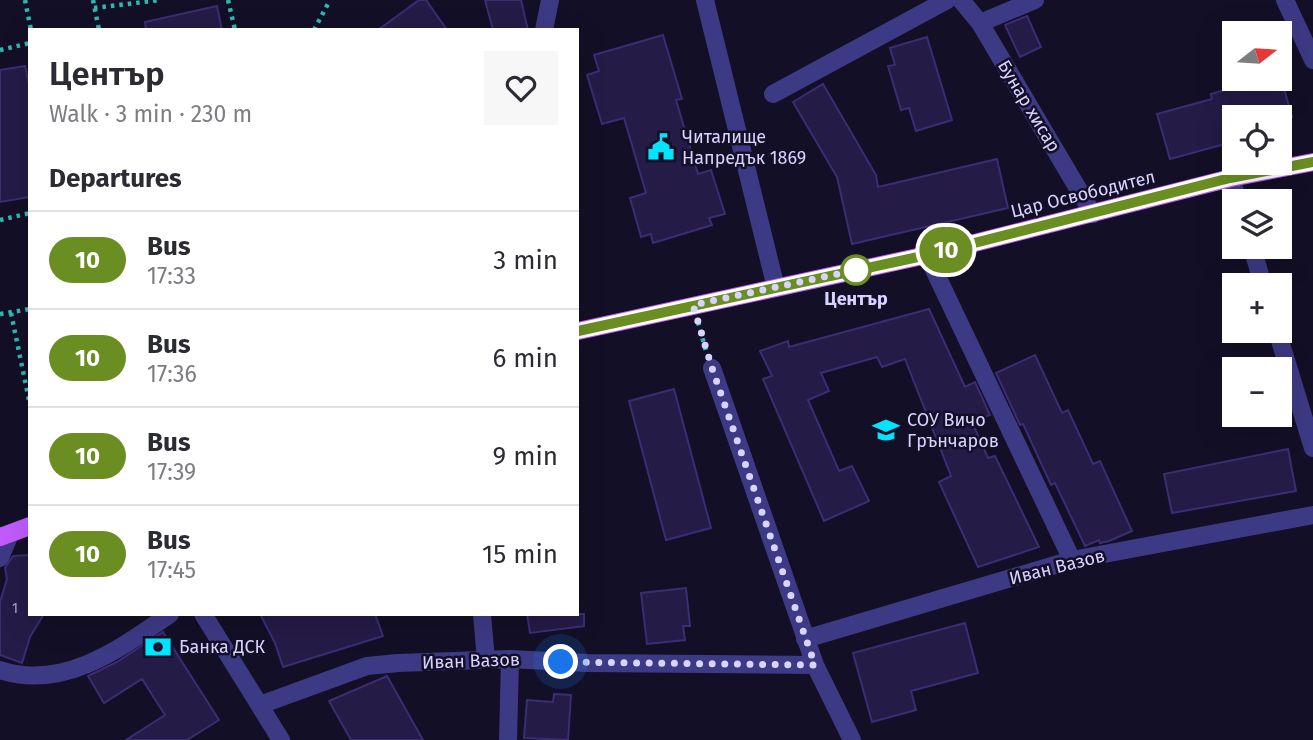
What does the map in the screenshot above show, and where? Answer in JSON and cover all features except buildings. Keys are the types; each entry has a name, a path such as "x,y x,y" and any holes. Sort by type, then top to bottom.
{"main road":[{"name":"Цар Освободител","path":"579,331 927,255 1230,178 1313,162"},
{"path":"5,536 28,527"}],"street":[{"path":"544,28 550,0"},
{"path":"705,0 776,288"},
{"path":"773,94 947,0"},
{"name":"Бунар хисар","path":"961,0 979,23 1093,214"},
{"path":"979,23 1035,0"},
{"path":"1285,0 1312,51"},
{"path":"1230,178 1234,189"},
{"path":"927,255 1072,560"},
{"path":"1281,343 1313,447"},
{"path":"712,368 805,639 852,740"},
{"name":"Иван Вазов","path":"805,639 1072,560 1313,515"},
{"path":"0,558 5,536"},
{"path":"0,670 31,676 92,664 114,653 167,616"},
{"path":"203,616 281,740"},
{"path":"482,616 486,660"},
{"path":"508,740 510,659"},
{"name":"Иван Вазов","path":"260,705 367,666 510,659 587,663 815,665"}],"path":[{"path":"25,0 31,28"},
{"path":"93,0 99,28"},
{"path":"94,8 160,0"},
{"path":"228,0 235,28"},
{"path":"315,28 330,0"},
{"path":"0,50 28,44"},
{"path":"0,220 28,213"},
{"path":"693,305 712,368"},
{"path":"0,314 28,309"},
{"path":"11,313 27,378"}],"bus line":[{"name":"10","path":"579,331 927,255 1230,178 1313,162"}],"place":[{"name":"Читалище Напредък 1869","path":"661,147"},
{"name":"Център","path":"856,270"},
{"name":"СОУ Вичо Грънчаров","path":"886,430"},
{"name":"Банка ДСК","path":"158,647"}],"route":[{"path":"561,662 815,665 712,368 693,305 856,270"}]}
